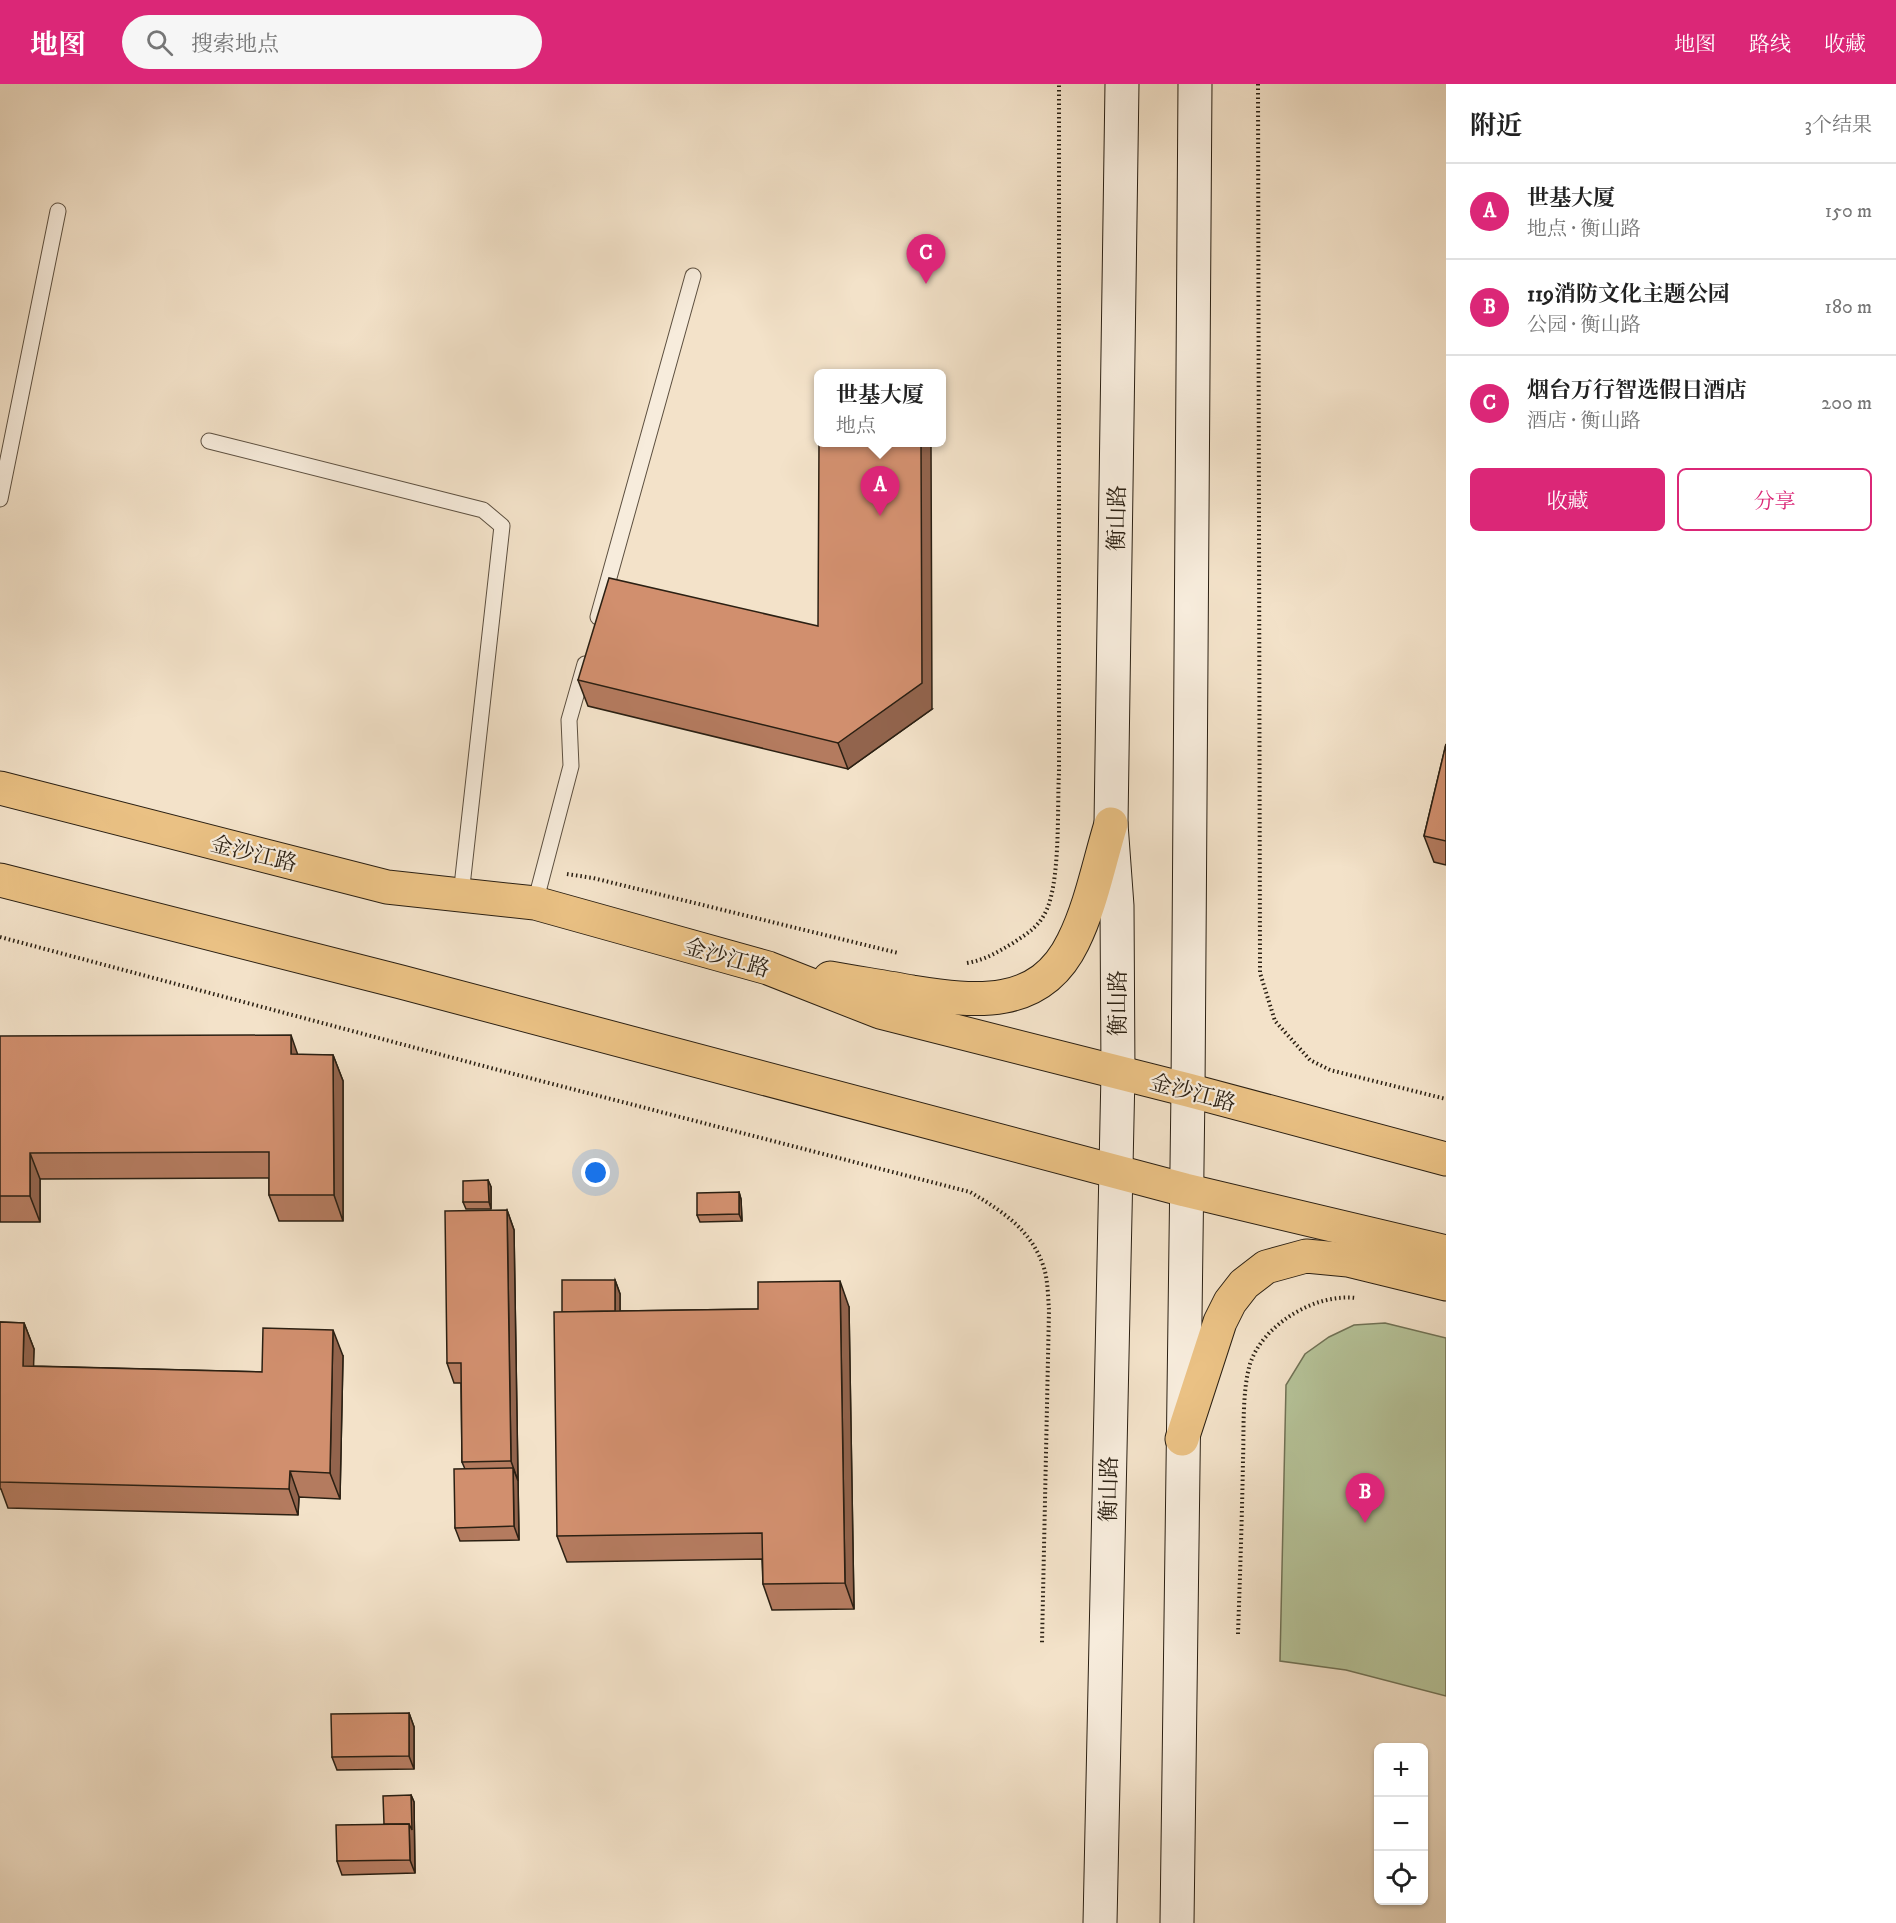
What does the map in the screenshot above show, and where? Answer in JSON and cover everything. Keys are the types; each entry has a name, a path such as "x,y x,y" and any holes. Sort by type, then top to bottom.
{"main road":[{"name":"衡山路","path":"1100,1923 1118,1073 1117,906 1111,824 1122,84"},
{"path":"1177,1923 1188,1090 1195,84"},
{"name":"金沙江路","path":"0,788 387,887 535,903 768,968 880,1012 1188,1090 1446,1159"},
{"path":"768,968 945,997 980,999 1009,996 1034,987 1049,976 1072,943 1083,918 1111,824"},
{"path":"0,880 401,982 1185,1190 1446,1252"},
{"path":"1182,1439 1220,1322 1230,1302 1244,1284 1266,1267 1306,1256 1348,1260 1446,1284"}],"lane":[{"path":"0,499 58,211"},
{"path":"594,629 693,276"},
{"path":"209,441 483,510 502,526 460,895"},
{"path":"535,903 571,766 569,720 588,652"}],"path":[{"path":"961,964 979,961 994,955 1031,931 1043,917 1053,896 1059,761 1059,84"},
{"path":"1258,84 1260,973 1275,1021 1310,1060 1330,1070 1446,1100"},
{"path":"543,872 593,878 904,955"},
{"path":"0,937 502,1071 970,1192 1002,1210 1034,1243 1044,1270 1049,1310 1042,1643"},
{"path":"1238,1634 1245,1402 1251,1363 1265,1338 1293,1313 1322,1301 1362,1299"}],"green space":[{"path":"1385,1323 1446,1338 1446,1696 1346,1670 1280,1661 1286,1385 1305,1354 1329,1337 1354,1325"}],"building":[{"path":"819,447 921,447 922,683 838,743 578,680 609,578 818,626"},
{"path":"1446,744 1446,841 1424,836"},
{"path":"291,1035 291,1054 333,1055 334,1195 269,1195 269,1152 30,1153 30,1196 0,1196 0,1036"},
{"path":"488,1180 489,1202 463,1202 463,1181"},
{"path":"739,1192 739,1214 697,1215 697,1193"},
{"path":"507,1210 511,1461 462,1462 461,1363 447,1363 445,1211"},
{"path":"562,1280 615,1280 615,1311 562,1312"},
{"path":"840,1281 845,1583 763,1584 762,1533 557,1536 554,1312 758,1309 758,1282"},
{"path":"0,1322 24,1323 23,1366 262,1372 263,1328 333,1330 330,1473 290,1471 289,1489 0,1482"},
{"path":"513,1468 514,1526 455,1528 454,1469"},
{"path":"409,1713 409,1756 332,1757 331,1714"},
{"path":"411,1795 412,1830 409,1824 384,1824 383,1796"},
{"path":"409,1824 410,1860 337,1861 336,1825"}],"place":[{"name":"烟台万行智选假日酒店","path":"926,284"},
{"name":"世基大厦","path":"880,516"},
{"name":"119消防文化主题公园","path":"1365,1523"}]}
